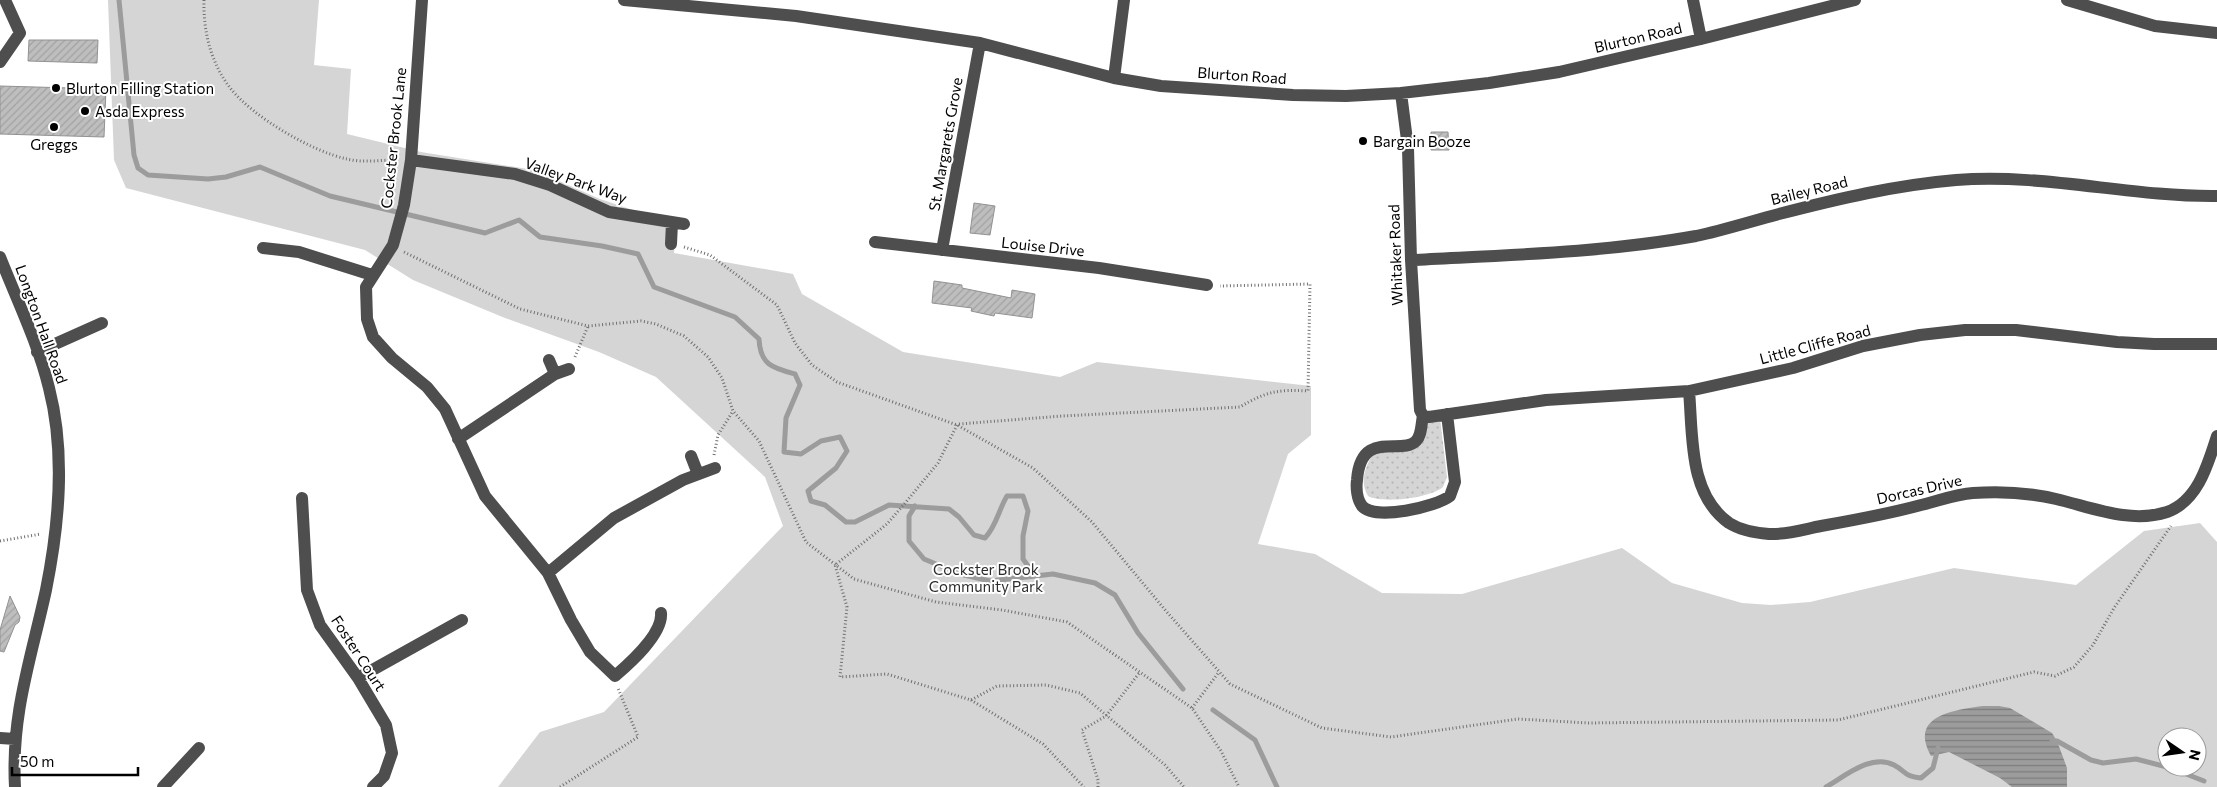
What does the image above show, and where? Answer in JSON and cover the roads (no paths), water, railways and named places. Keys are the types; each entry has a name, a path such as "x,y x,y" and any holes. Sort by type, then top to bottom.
{"street":[{"path":"0,62 20,33 5,0"},
{"name":"Cockster Brook Lane","path":"422,0 411,160 404,206 393,245 366,287 367,319 373,337 392,358 427,387 445,409 485,496 548,573 571,620 590,652 615,676 630,663 657,630 661,620 661,613"},
{"name":"Blurton Road","path":"624,0 796,16 980,43 1114,78 1161,86 1293,95 1401,93 1489,83 1559,72 1855,0"},
{"path":"1114,78 1124,0"},
{"path":"1693,0 1701,39"},
{"path":"2067,0 2155,26 2217,33"},
{"name":"St. Margarets Grove","path":"942,250 980,43"},
{"name":"Whitaker Road","path":"1401,93 1408,148 1411,260 1420,410 1423,416"},
{"name":"Valley Park Way","path":"411,160 515,174 550,185 609,212 678,224 671,244"},
{"name":"Bailey Road","path":"1411,260 1644,245 1699,235 1815,204 1900,186 1956,180 2001,178 2048,181 2139,194 2217,196"},
{"name":"Louise Drive","path":"875,242 1099,268 1207,285"},
{"path":"262,248 299,252 372,275"},
{"name":"Longton Hall Road","path":"0,258 50,388 57,433 60,472 56,531 46,588 25,674 15,739 14,787"},
{"path":"37,352 102,323"},
{"name":"Little Cliffe Road","path":"1423,416 1546,400 1689,390 1794,368 1863,346 1920,335 1965,330 2016,330 2117,342 2217,344"},
{"path":"549,360 555,374"},
{"path":"458,439 555,374 569,369"},
{"name":"Dorcas Drive","path":"1689,390 1696,466 1703,493 1717,513 1731,524 1750,531 1770,534 1894,512 1971,493 2023,494 2046,497 2110,513 2136,517 2168,512 2183,501 2199,485 2217,436"},
{"path":"1423,416 1420,435 1416,442 1408,445 1378,446 1364,458 1357,480 1358,497 1363,507 1371,511 1391,512 1432,506 1450,496 1455,482 1447,414"},
{"path":"691,456 698,474"},
{"path":"548,573 614,518 670,486 716,468"},
{"name":"Foster Court","path":"302,498 307,590 320,625 358,678 386,726 392,753 384,776 373,787"},
{"path":"358,678 462,620"},
{"path":"0,738 15,739"},
{"path":"163,787 199,748"}],"waterway":[{"path":"119,0 134,155 138,168 148,175 208,179 226,177 260,167 330,196 485,233 519,220 540,237 602,246 638,254 654,287 735,317 759,339 762,355 769,364 780,370 795,374 800,385 786,418 784,452 801,454 821,441 840,437 847,451 836,468 808,491 811,501 825,505 846,522 855,522 889,505 949,509 959,517 974,535 985,538 992,528 1007,496 1023,496 1028,511 1023,536 1023,559 1036,577"},
{"path":"915,506 909,516 909,541 924,559 960,574 990,581 1053,574 1095,583 1115,595 1138,633 1183,689"},
{"path":"1213,710 1255,740 1277,787"},
{"path":"2052,741 2057,741 2091,760 2103,763 2136,759 2157,764"},
{"path":"1826,787 1859,767 1877,762 1886,762 1908,775 1921,778 1933,768 1938,748"},
{"path":"2194,777 2204,781"}],"place":[{"name":"Blurton Filling Station","path":"56,88"},
{"name":"Asda Express","path":"85,111"},
{"name":"Greggs","path":"54,127"},
{"name":"Bargain Booze","path":"1363,141"}],"park label":[{"name":"Cockster Brook Community Park","path":"986,578"}]}
